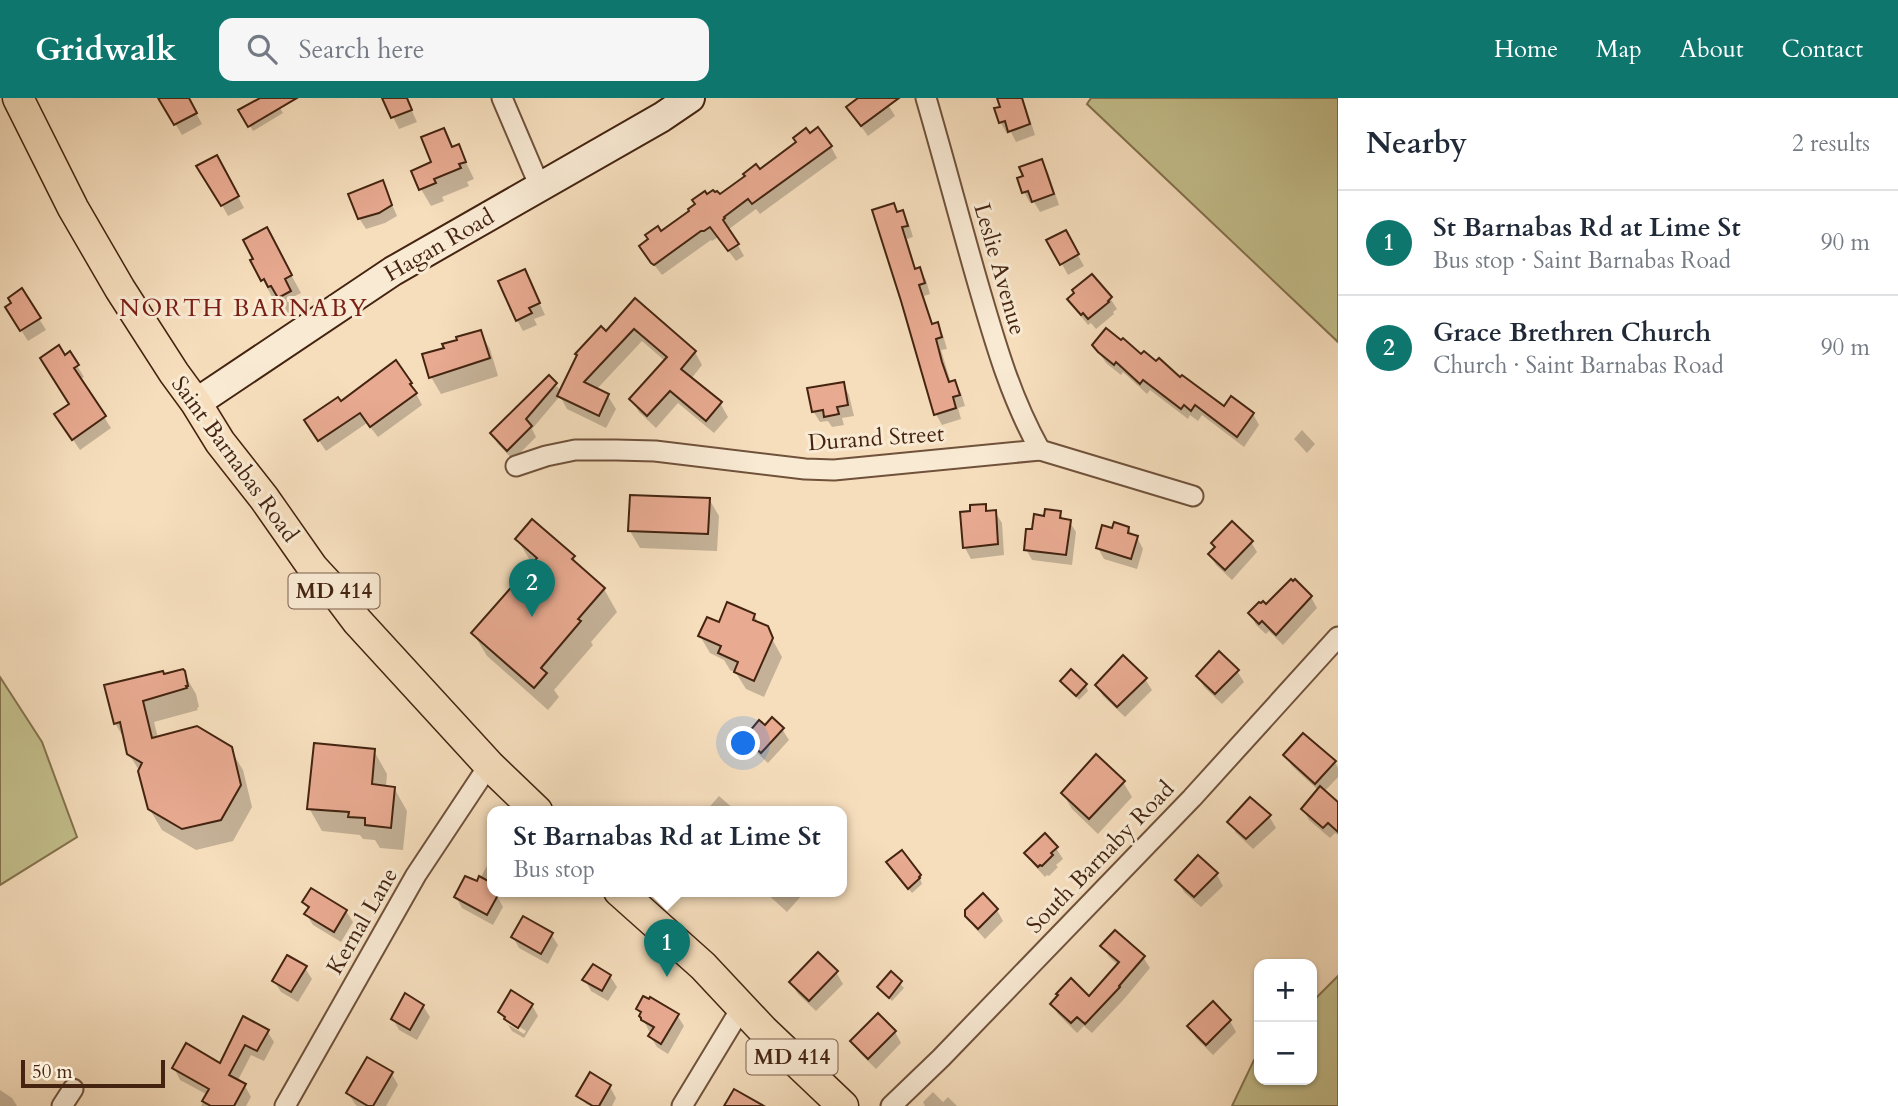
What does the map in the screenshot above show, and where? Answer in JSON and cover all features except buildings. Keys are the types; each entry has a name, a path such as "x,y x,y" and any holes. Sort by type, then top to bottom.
{"main road":[{"name":"Saint Barnabas Road","path":"18,98 73,208 120,289 220,442 264,498 313,568 357,621 489,765 532,806"},
{"name":"MD 414","path":"626,897 703,966 763,1030 843,1106"}],"street":[{"path":"502,98 540,187"},
{"name":"Hagan Road","path":"196,403 393,271 662,117 690,98"},
{"name":"Leslie Avenue","path":"926,98 1005,374 1023,419 1040,450"},
{"name":"Durand Street","path":"516,466 575,450 655,451 834,470 1040,450 1193,496"},
{"name":"South Barnaby Road","path":"891,1106 941,1058 1192,798 1338,637"},
{"name":"Kernal Lane","path":"285,1106 416,875 489,765"},
{"path":"682,1106 742,1007"},
{"path":"62,1106 73,1088"}],"shaded area":[{"path":"1091,98 1338,98 1338,342 1087,104"},
{"path":"0,677 42,742 77,837 0,885"},
{"path":"1338,976 1338,1106 1232,1106 1254,1060 1254,1085 1317,1085 1317,997"}],"place":[{"name":"Grace Brethren Church","path":"532,617"},
{"name":"St Barnabas Rd at Lime St","path":"667,977"}],"district":[{"name":"NORTH BARNABY","path":"244,308"}]}
